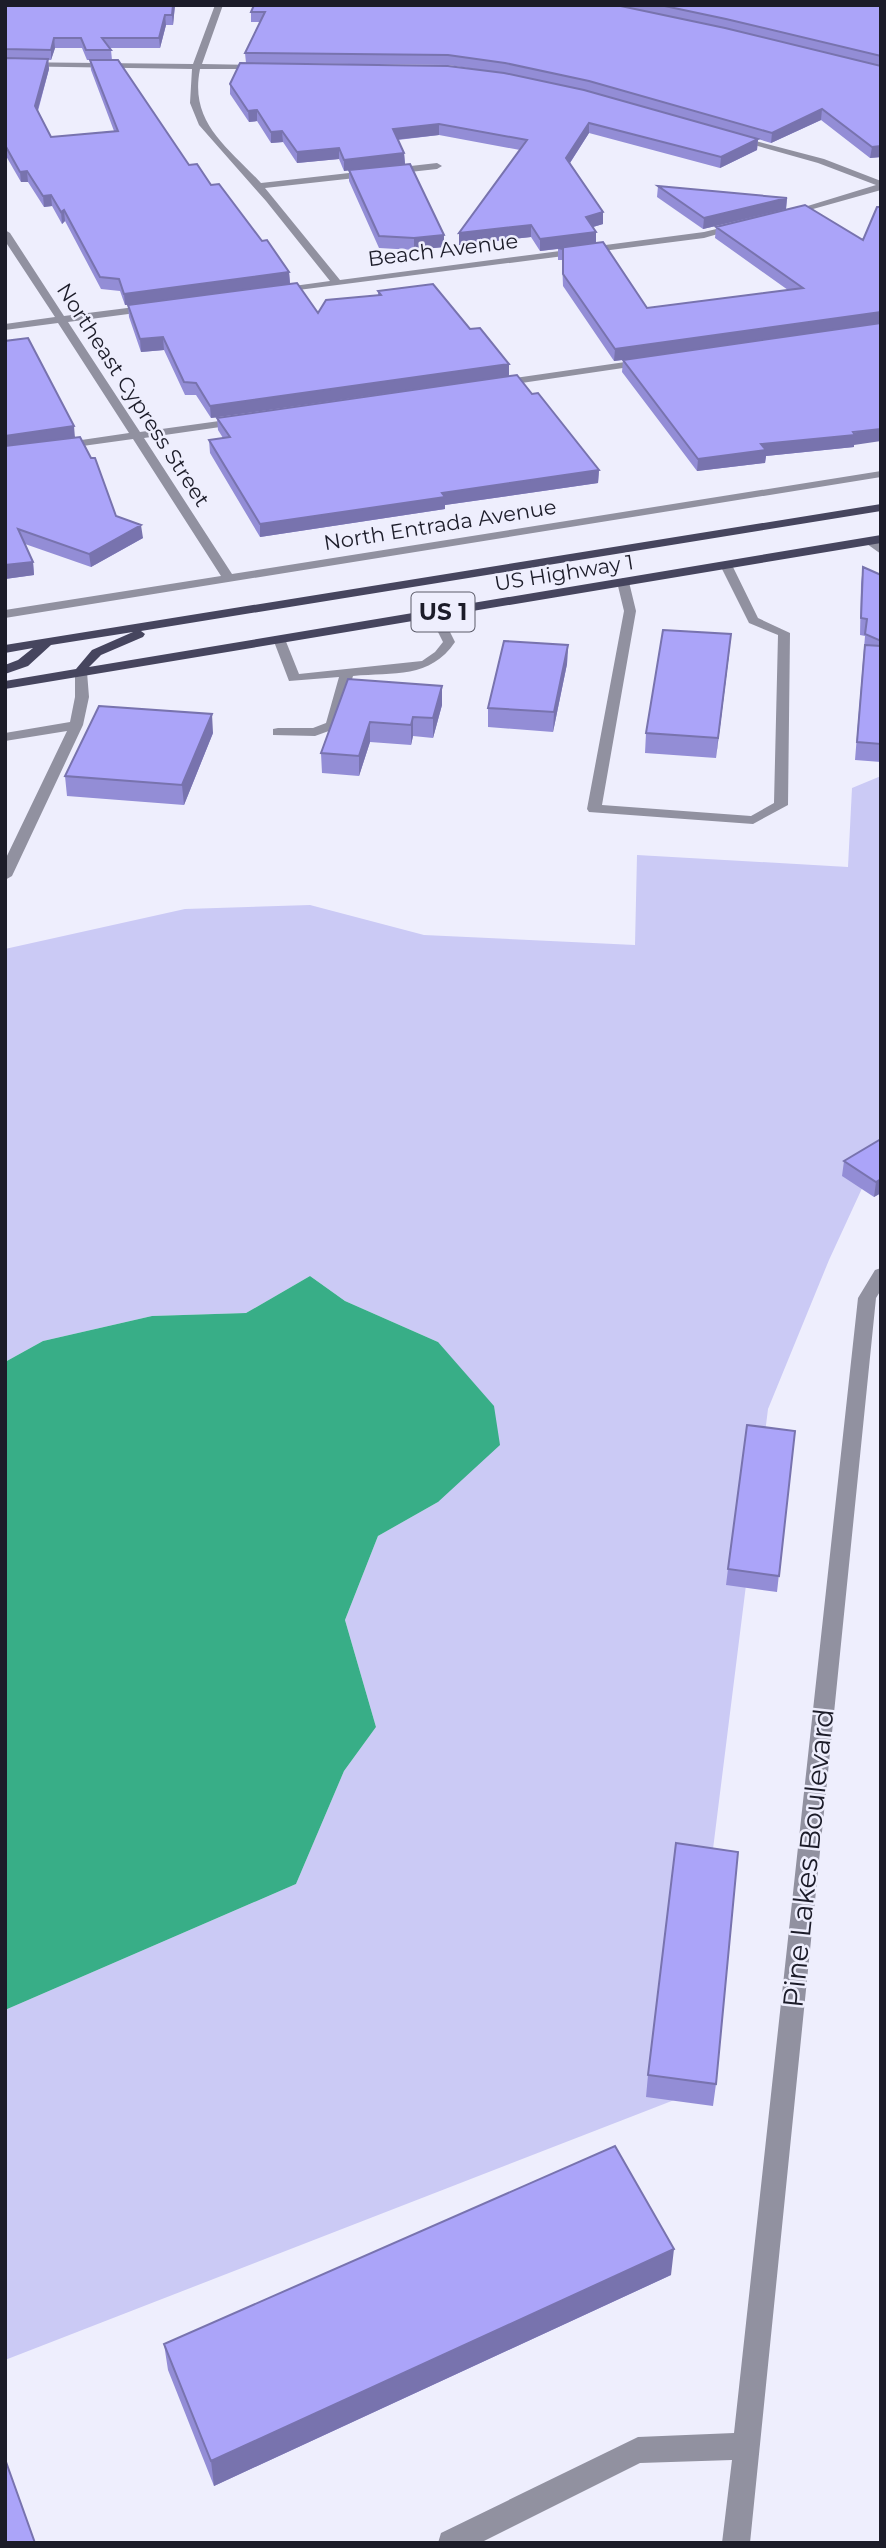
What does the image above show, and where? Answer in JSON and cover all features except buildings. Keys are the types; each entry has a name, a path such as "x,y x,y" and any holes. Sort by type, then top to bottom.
{"main road":[{"name":"US Highway 1","path":"5,649 881,507"},
{"name":"US Highway 1","path":"5,685 726,565 878,543"},
{"path":"80,673 83,663 96,653 165,624"},
{"path":"5,670 23,663 47,643"}],"street":[{"path":"219,5 197,65 193,85 194,106 203,124 259,187 337,283"},
{"path":"5,64 267,67"},
{"path":"725,134 821,161 881,186"},
{"path":"259,187 437,166"},
{"path":"781,217 881,186"},
{"name":"Beach Avenue","path":"268,293 704,235 742,226"},
{"name":"Northeast Cypress Street","path":"5,233 229,578"},
{"path":"5,327 157,307"},
{"path":"495,384 660,360"},
{"path":"45,449 247,420"},
{"name":"North Entrada Avenue","path":"5,614 881,474"},
{"path":"623,582 629,611 594,809 753,820 781,805 784,633 753,620 726,565"},
{"path":"279,639 294,678 425,666 440,655 449,642 435,614"},
{"path":"5,876 76,725 82,697 80,673"},
{"path":"278,732 315,732 332,725 347,673"},
{"path":"5,737 76,725"},
{"name":"Pine Lakes Boulevard","path":"736,2543 867,1298 881,1274"},
{"path":"451,2543 638,2450 746,2446"}],"shaded area":[{"path":"881,776 881,1154 876,1158 829,1260 768,1409 682,2097 5,2360 5,2010 296,1884 344,1771 376,1727 345,1620 378,1536 438,1502 438,1342 345,1301 310,1276 246,1313 152,1316 43,1341 5,1362 5,949 185,909 310,905 424,935 635,945 637,855 848,867 852,788"},
{"path":"310,1276 345,1301 438,1342 494,1406 500,1445 438,1502 378,1536 345,1620 376,1727 344,1771 296,1884 5,2010 5,1362 43,1341 152,1316 246,1313"}]}
